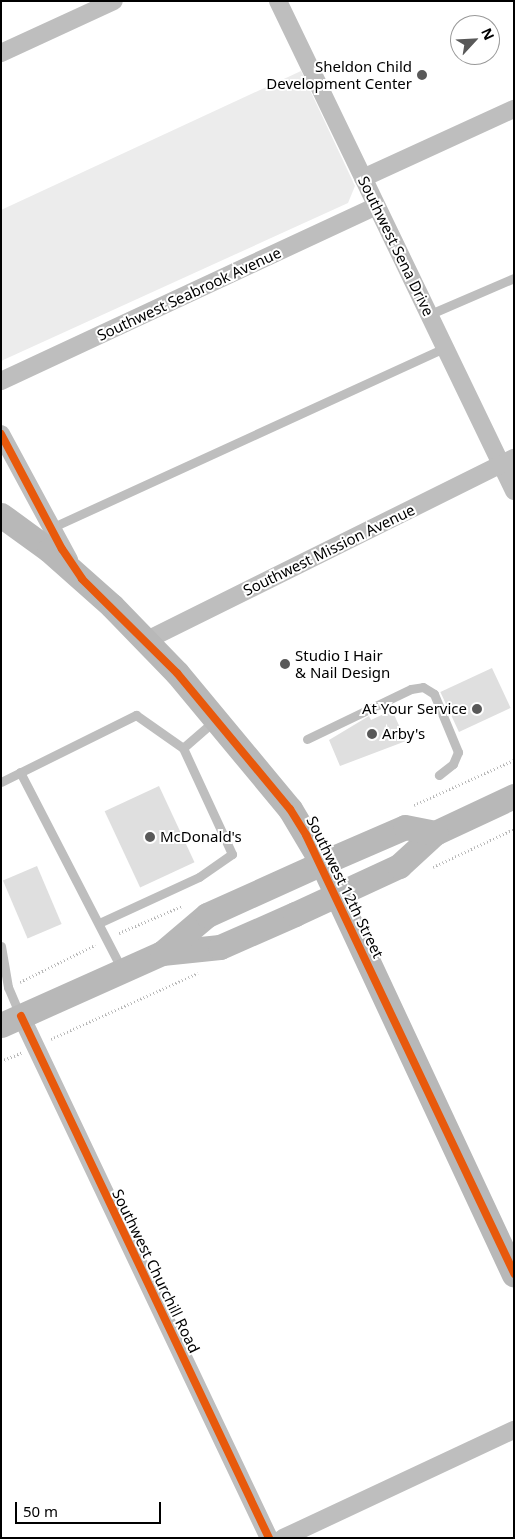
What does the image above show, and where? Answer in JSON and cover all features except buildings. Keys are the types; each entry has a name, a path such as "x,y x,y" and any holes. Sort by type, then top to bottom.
{"main road":[{"path":"1,515 82,579"},
{"name":"Southwest 12th Street","path":"82,579 144,641 216,720 290,809 322,863 514,1274"},
{"path":"11,1020 162,954 220,947 337,895 399,866 435,833 514,796"},
{"path":"162,954 207,915 322,863 405,827 435,833"}],"street":[{"path":"1,53 114,1"},
{"name":"Southwest Sena Drive","path":"278,1 428,315 507,461 514,491"},
{"path":"363,178 514,109"},
{"name":"Southwest Seabrook Avenue","path":"1,381 376,206"},
{"name":"Southwest 12th Street","path":"1,434 51,528 82,579"},
{"name":"Southwest Mission Avenue","path":"144,641 507,461"},
{"name":"Southwest Churchill Road","path":"11,1020 269,1538"},
{"path":"283,1538 514,1430"}],"lane":[{"path":"428,315 514,278"},
{"path":"51,528 445,348"},
{"path":"307,739 412,689 423,687 434,694 458,752 453,764 439,775"},
{"path":"1,782 136,715 183,748 232,854 199,877 99,923"},
{"path":"183,748 216,720"},
{"path":"20,772 122,971"},
{"path":"1,946 11,1020"}],"path":[{"path":"410,808 514,760"},
{"path":"8,987 107,939 190,903"}],"shaded area":[{"path":"301,71 355,186 348,203 1,361 1,210"}],"cycle path":[{"path":"1,434 62,549 82,579 177,673 290,809 306,835 514,1274"},
{"path":"21,1016 269,1538"}],"place":[{"name":"Sheldon Child Development Center","path":"422,75"},
{"name":"Studio I Hair & Nail Design","path":"285,664"},
{"name":"At Your Service","path":"477,709"},
{"name":"Arby's","path":"372,734"},
{"name":"McDonald's","path":"150,837"}]}
